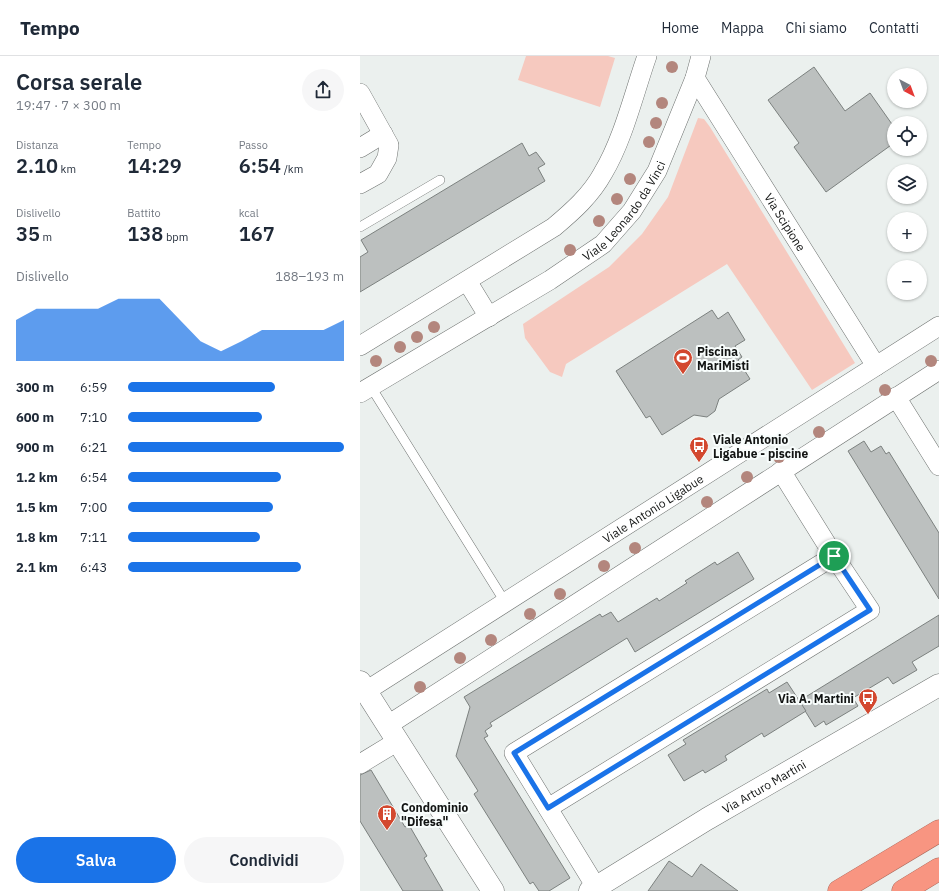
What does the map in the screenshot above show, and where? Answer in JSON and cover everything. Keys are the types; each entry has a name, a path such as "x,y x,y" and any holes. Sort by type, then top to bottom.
{"highway":[{"path":"839,891 939,831"},
{"path":"903,891 939,869"}],"street":[{"path":"360,346 554,227 576,209 603,173 617,144 647,56"},
{"name":"Viale Leonardo da Vinci","path":"366,390 550,280 603,244 632,211 657,172 695,78 701,56"},
{"name":"Via Scipione","path":"695,78 876,366"},
{"path":"360,94 389,145 387,158 378,174 360,184"},
{"path":"360,148 383,134"},
{"path":"467,281 489,317"},
{"name":"Viale Antonio Ligabue","path":"363,686 505,602 939,326"},
{"path":"360,764 393,733 781,472 939,370"},
{"path":"896,397 939,466"},
{"path":"548,808 870,610 781,472"},
{"path":"593,889 548,808 514,753 834,556"},
{"name":"Via Arturo Martini","path":"593,889 707,819 939,685"},
{"path":"363,686 493,891"}],"lane":[{"path":"360,227 440,180"},
{"path":"366,390 505,602"}],"shaded area":[{"path":"526,56 608,56 615,58 600,107 518,80"},
{"path":"698,118 704,119 710,127 855,363 812,390 727,264 566,364 562,377 550,372 525,338 523,324 609,267 642,234 668,197"}],"building":[{"path":"814,67 845,111 870,93 887,117 887,148 826,192 794,147 799,143 768,100"},
{"path":"522,143 529,156 536,152 545,164 538,168 545,181 360,292 360,257 368,252 361,240"},
{"name":"Piscina MariMisti","path":"712,310 718,319 728,312 745,340 735,346 742,357 738,360 750,379 719,399 715,411 707,417 694,415 662,435 650,416 646,418 616,371"},
{"path":"864,441 871,452 881,446 886,454 889,452 939,533 939,599 848,451"},
{"path":"738,552 754,579 635,652 627,638 490,723 492,726 485,731 488,736 484,738 570,878 549,891 539,891 533,882 530,884 474,794 478,791 456,756 470,707 464,697 600,614 602,617 611,612 618,622 657,598 659,601 687,583 685,581 715,562 717,565"},
{"path":"939,615 939,646 912,662 917,670 893,684 888,677 853,698 858,706 826,725 824,721 815,727 799,701"},
{"path":"787,682 806,711 764,737 762,733 725,756 727,760 705,773 703,770 684,781 668,755 686,744 683,740 767,689 769,693"},
{"name":"Condominio \"Difesa\"","path":"371,770 405,827 409,825 427,856 424,858 443,891 403,891 360,821 360,775"},
{"path":"669,861 692,877 701,864 738,891 648,891"}],"place":[{"name":"Piscina MariMisti","path":"683,375"},
{"name":"Viale Antonio Ligabue - piscine","path":"699,463"},
{"name":"Via A. Martini","path":"868,715"},
{"name":"Condominio \"Difesa\"","path":"387,831"}],"route":[{"path":"834,556 870,610 548,808 514,753 834,556"}]}
